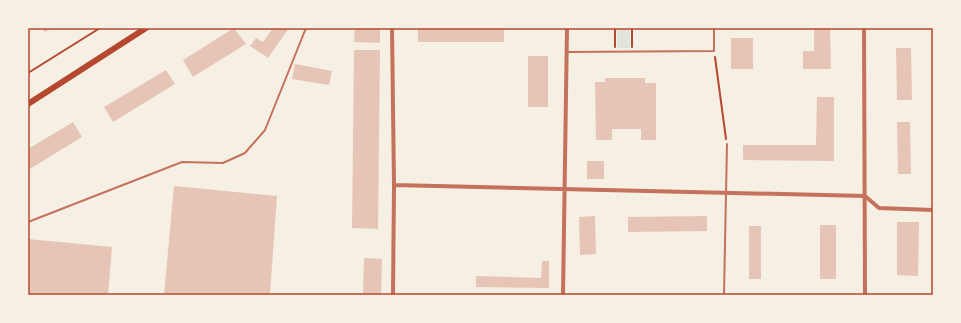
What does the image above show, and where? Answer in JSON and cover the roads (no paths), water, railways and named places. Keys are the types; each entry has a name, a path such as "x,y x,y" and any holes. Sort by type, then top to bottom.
{"main road":[{"path":"28,104 146,28"}],"street":[{"path":"392,28 394,185 393,295"},
{"path":"563,295 567,28"},
{"path":"864,28 865,295"},
{"path":"394,185 865,196 879,208 933,210"}],"lane":[{"path":"28,222 182,162 223,163 245,153 265,130 306,28"},
{"path":"567,52 714,51 714,28"},
{"path":"724,295 727,144"}]}
